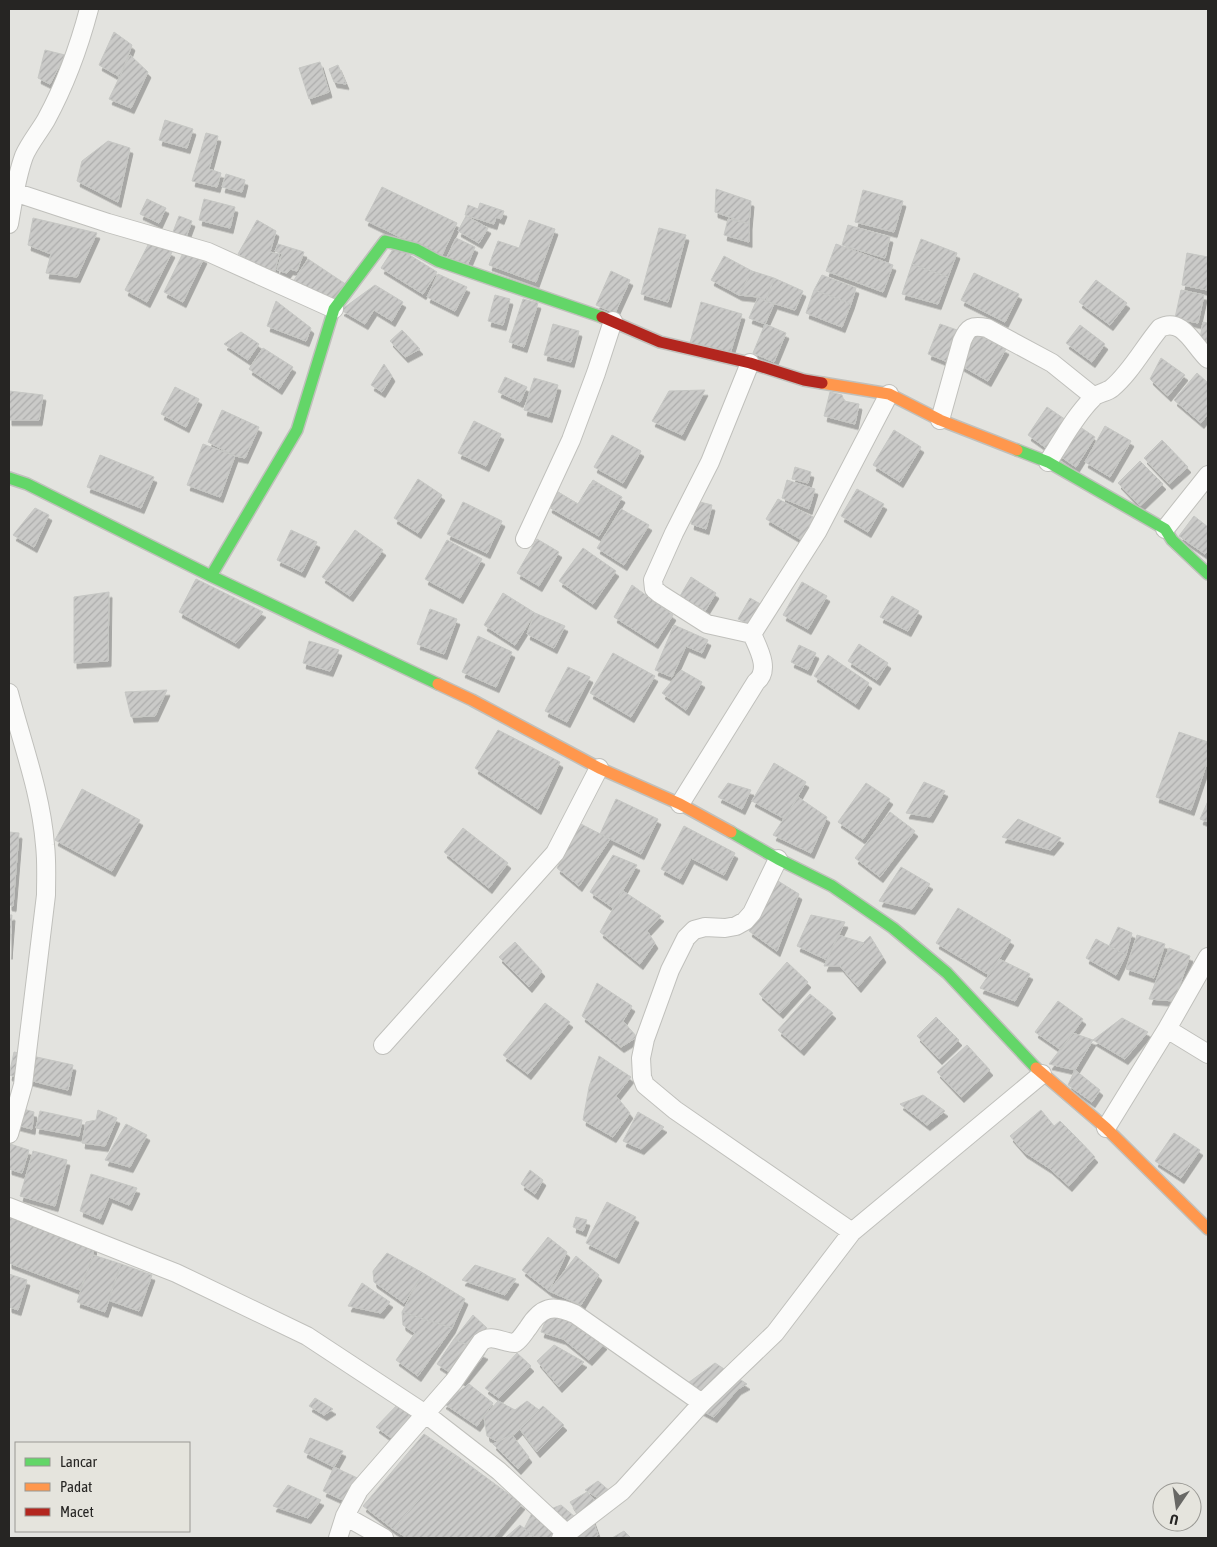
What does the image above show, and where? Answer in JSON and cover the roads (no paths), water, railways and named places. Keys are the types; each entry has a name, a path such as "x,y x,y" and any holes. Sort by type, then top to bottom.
{"street":[{"path":"9,224 14,192 25,155 46,120 62,86 82,37 89,9"},
{"path":"14,192 108,223 208,252 334,309"},
{"path":"211,576 297,430 334,309 385,240 416,249 446,264 613,321 660,342 750,363 804,380 889,394 940,420 1048,462 1165,529 1172,540 1208,574"},
{"path":"525,539 571,440 613,321"},
{"path":"1048,462 1077,417 1094,396 1103,394 1111,389 1124,376 1160,328 1167,324 1174,325 1186,332 1208,359"},
{"path":"940,420 966,331 979,326 987,328 1052,363 1094,396"},
{"path":"750,363 710,462 655,573 653,585 660,594 706,624 752,634"},
{"path":"752,634 817,532 889,394"},
{"path":"1165,529 1208,475"},
{"path":"9,478 27,484 211,576 472,700 599,768 680,804 778,859 832,886 893,928 947,973 1042,1074 1106,1128 1208,1229"},
{"path":"680,804 763,674 763,662 752,634"},
{"path":"9,692 15,742 33,779 40,812 46,865 46,895 9,1134"},
{"path":"383,1045 555,853 599,768"},
{"path":"778,859 752,913 745,921 736,926 725,928 705,927 694,930 686,938 670,970 645,1040 641,1058 642,1076 645,1085 674,1110 852,1232"},
{"path":"1106,1128 1167,1029 1208,957"},
{"path":"1167,1029 1208,1054"},
{"path":"9,1207 176,1273 307,1336 427,1414 499,1471 564,1536 622,1491 702,1403 775,1333 852,1232 1042,1074"},
{"path":"338,1538 345,1516 359,1490 403,1438 427,1414 454,1381 481,1342 491,1337 510,1343 515,1342 522,1337 537,1315 550,1309 558,1309 575,1314 702,1403"},
{"path":"345,1516 384,1538"}]}
